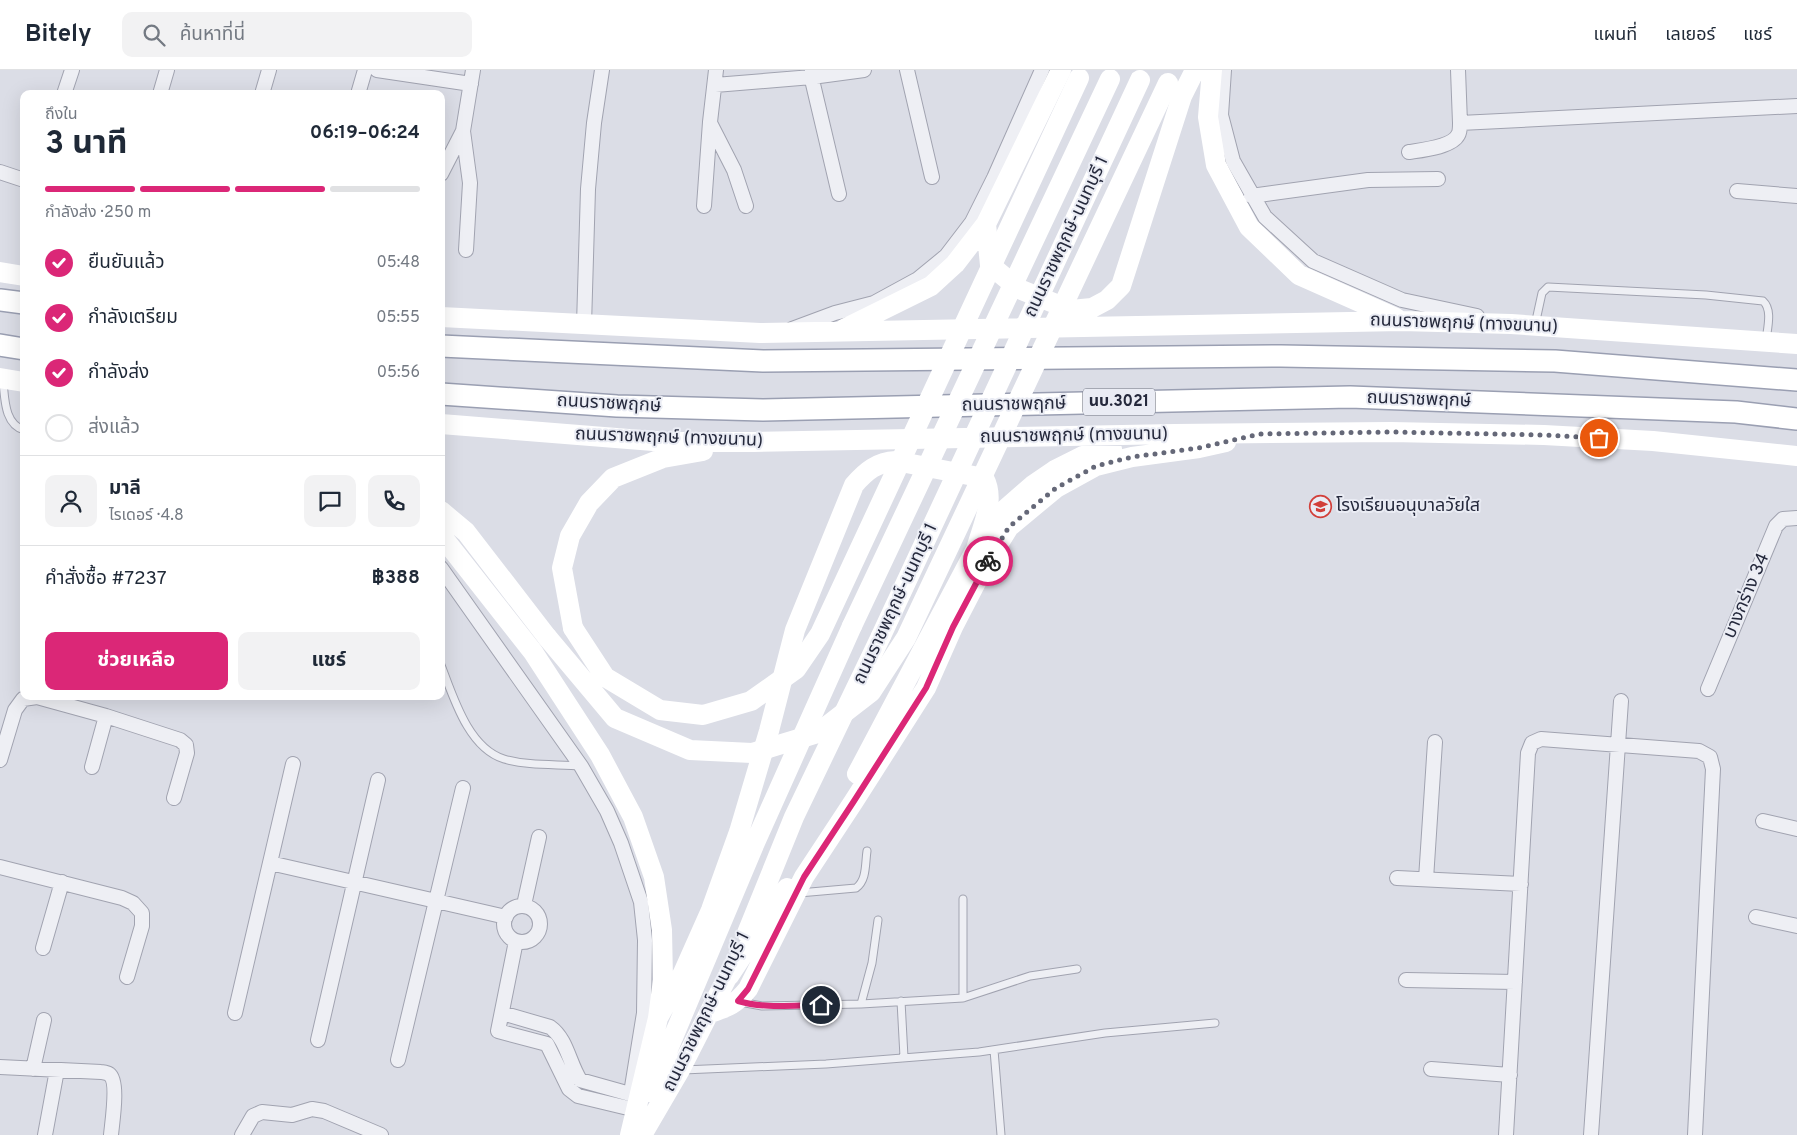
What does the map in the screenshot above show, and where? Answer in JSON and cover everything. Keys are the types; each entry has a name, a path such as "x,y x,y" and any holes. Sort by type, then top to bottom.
{"main road":[{"path":"986,224 990,265 1019,289 1071,310 1092,308 1107,300 1121,286 1182,96 1195,70"},
{"path":"1212,70 1208,117 1216,165 1249,227 1299,275 1402,320"},
{"path":"837,332 931,286 955,264 986,224 1074,72"},
{"path":"754,442 663,458 613,478 589,503 570,536 562,568 573,628 605,677 660,710 703,715 751,700 796,669 820,634 1074,72"},
{"name":"ถนนราชพฤกษ์-นนทบุรี 1","path":"631,1135 754,845 852,626 1112,74"},
{"name":"ถนนราชพฤกษ์-นนทบุรี 1","path":"642,1135 680,1070 729,976 794,817 881,636 1142,75"},
{"path":"445,514 466,532 547,637 615,718 690,750 752,753 818,733 871,692 906,638 1171,76"},
{"path":"0,272 20,275"},
{"path":"0,300 20,302"},
{"name":"ถนนราชพฤกษ์ (ทางขนาน)","path":"445,318 782,332 1402,320 1535,325 1797,344"},
{"path":"445,341 486,350"},
{"path":"0,345 20,348"},
{"path":"445,346 486,350 763,361 1281,356 1545,361 1797,380"},
{"path":"1,378 20,381"},
{"name":"ถนนราชพฤกษ์","path":"445,394 617,406 763,410 1350,397 1736,412 1797,419"},
{"name":"ถนนราชพฤกษ์ (ทางขนาน)","path":"445,424 622,439 754,442 1391,432 1544,435 1653,441 1797,456"},
{"path":"729,976 838,810 976,549 1002,512 1032,485 1082,456 1175,434"},
{"path":"710,1013 731,1006 748,989 804,877 926,688 953,627 983,569 1009,527 1056,488 1096,466 1132,457 1199,448 1260,434"},
{"path":"658,1018 683,973 711,910 769,731 793,637 854,485 865,473 875,466 896,461 984,478 989,486 990,499 976,549"},
{"path":"445,540 533,652 600,755 633,817 654,877 662,930 663,980 658,1018 631,1135"}],"street":[{"path":"65,90 72,70"},
{"path":"161,90 167,70"},
{"path":"263,90 269,70"},
{"path":"359,90 365,70"},
{"path":"377,70 472,77 463,131 470,183 466,250"},
{"path":"584,325 588,189 594,123 602,70"},
{"path":"704,206 716,70"},
{"path":"715,85 864,70"},
{"path":"907,70 932,177"},
{"path":"782,332 835,313 874,303 918,279 946,256 972,222 994,178 1042,70"},
{"path":"1224,70 1222,115 1232,161 1265,217 1313,261 1402,300 1511,324"},
{"path":"1409,152 1449,143 1459,134 1458,70"},
{"path":"812,74 840,194"},
{"path":"1460,123 1797,106"},
{"path":"710,122 734,170 746,206"},
{"path":"445,166 463,131"},
{"path":"0,172 20,179"},
{"path":"1251,196 1368,180 1438,179"},
{"path":"1736,191 1797,196"},
{"name":"บางกร่าง 34","path":"1708,689 1776,526 1783,519 1797,518"},
{"path":"445,574 581,766 607,811 622,843 641,902 645,940 644,1013 628,1108 621,1135"},
{"path":"0,760 15,710 22,700"},
{"path":"48,700 106,716 180,740 186,745 187,753 174,798"},
{"path":"1591,1135 1621,701"},
{"path":"92,767 106,716"},
{"path":"1506,1135 1528,753 1532,742 1541,739 1699,751 1710,758 1713,769 1695,1135"},
{"path":"1426,879 1435,742"},
{"path":"235,1013 293,764"},
{"path":"318,1040 378,780"},
{"path":"398,1060 463,788"},
{"path":"1763,821 1797,829"},
{"path":"524,906 539,836"},
{"path":"270,863 506,917"},
{"path":"0,866 122,898 134,903 142,913 142,926 127,976"},
{"path":"1397,878 1521,884"},
{"path":"44,948 62,882"},
{"path":"524,906 535,910 540,927 534,938 528,941 516,941 507,934 505,929 506,917 513,908 524,906"},
{"path":"1756,917 1797,926"},
{"path":"516,941 498,1031 547,1044 569,1089 578,1096 628,1108"},
{"path":"1406,980 1515,982"},
{"path":"502,1013 550,1027 556,1032 561,1038 580,1080 630,1094"},
{"path":"33,1069 44,1020"},
{"path":"0,1067 101,1072 108,1074 113,1080 115,1088 112,1135"},
{"path":"1431,1069 1510,1075"},
{"path":"45,1135 57,1070"},
{"path":"242,1135 253,1116 262,1112 292,1115 312,1109 324,1111 381,1135"}],"lane":[{"path":"1535,325 1542,292 1548,287 1706,295 1763,301 1767,304 1766,342"},
{"path":"1,378 8,416 20,429"},
{"path":"445,675 459,709 474,737 484,748 501,758 514,762 581,766"},
{"path":"796,894 856,888 862,884 867,851"},
{"path":"963,899 963,998"},
{"path":"860,1004 872,963 878,920"},
{"path":"738,1001 762,1006 860,1004 963,998 1030,976 1077,969"},
{"path":"901,1001 904,1057"},
{"path":"680,1070 826,1064 994,1050 1105,1033 1215,1023"},
{"path":"994,1050 1001,1135"}],"way so far":[{"path":"988,561 1009,527 1056,488 1096,466 1132,457 1199,448 1260,434 1391,432 1599,438"}],"place":[{"name":"โรงเรียนอนุบาลวัยใส","path":"1320,506"}],"route":[{"path":"821,1005 762,1006 738,1001 748,989 804,877 926,688 953,627 988,561"}]}
